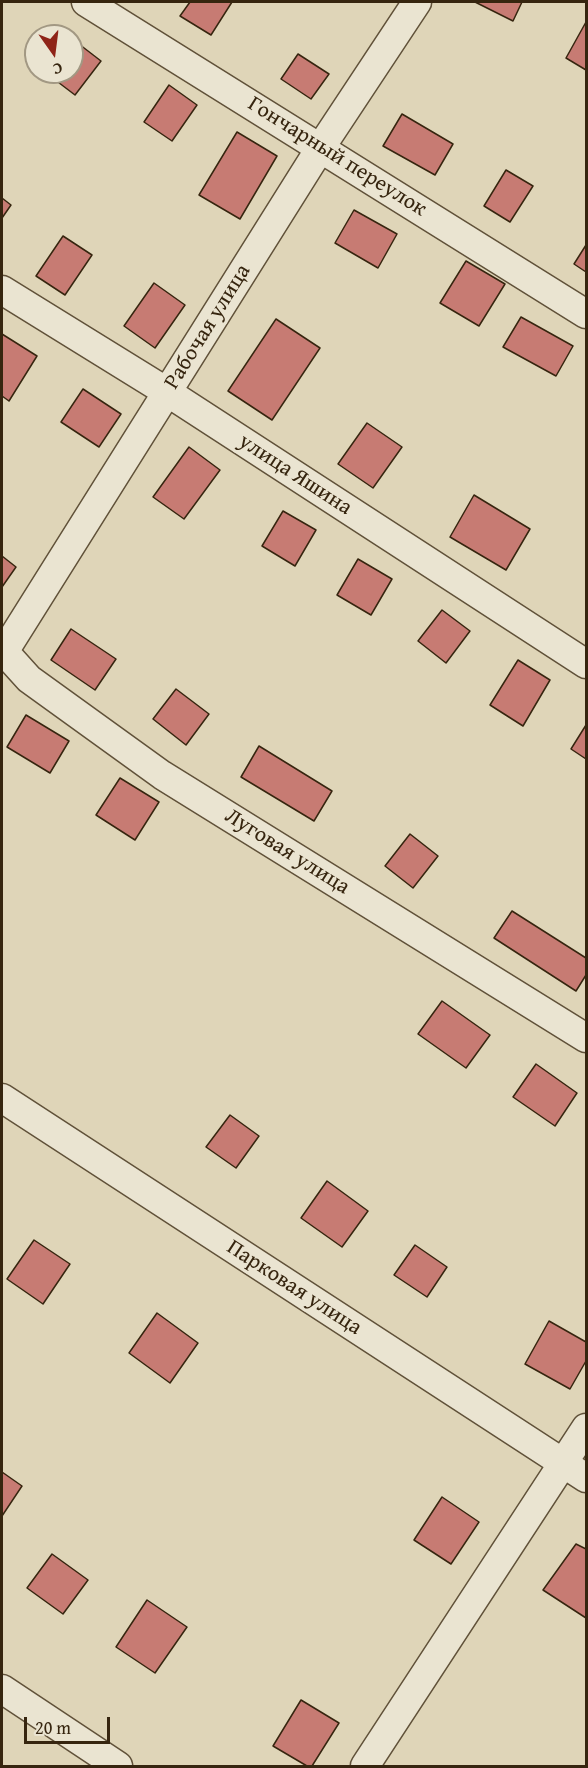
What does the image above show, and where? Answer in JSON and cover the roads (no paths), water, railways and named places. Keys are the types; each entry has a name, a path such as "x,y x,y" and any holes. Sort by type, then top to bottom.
{"street":[{"name":"Гончарный переулок","path":"86,2 586,314"},
{"name":"Рабочая улица","path":"3,652 321,147 417,2"},
{"name":"улица Яшина","path":"2,290 167,392 586,664"},
{"name":"Луговая улица","path":"3,652 29,679 162,775 586,1038"},
{"name":"Парковая улица","path":"2,1098 575,1471"},
{"path":"365,1767 575,1471 586,1428"},
{"path":"2,1689 118,1767"}]}
